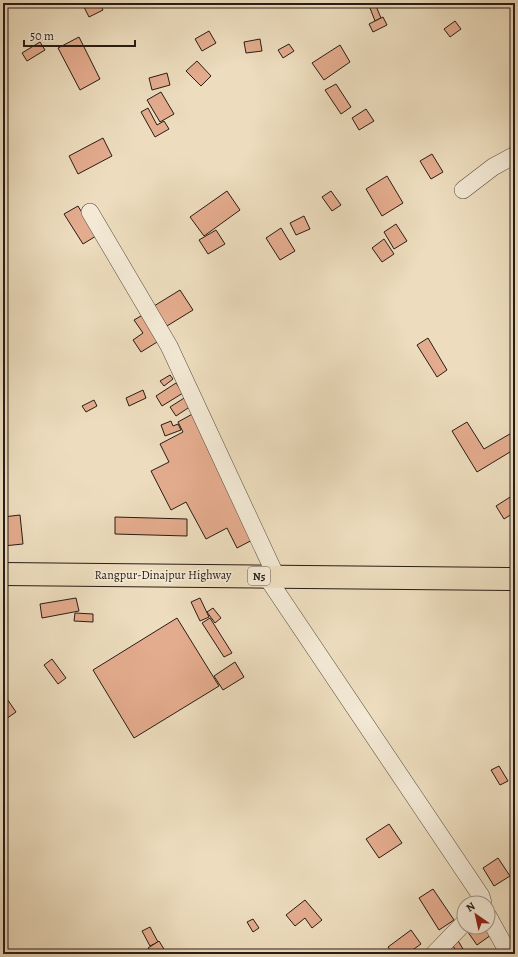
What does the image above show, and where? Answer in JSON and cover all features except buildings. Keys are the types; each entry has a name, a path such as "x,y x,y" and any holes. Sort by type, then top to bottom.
{"highway":[{"name":"Rangpur-Dinajpur Highway","path":"3,574 515,579"}],"street":[{"path":"463,190 493,167 515,154"},
{"path":"90,212 169,346 271,576 480,895"},
{"path":"496,930 509,954"},
{"path":"434,954 456,931"}]}
